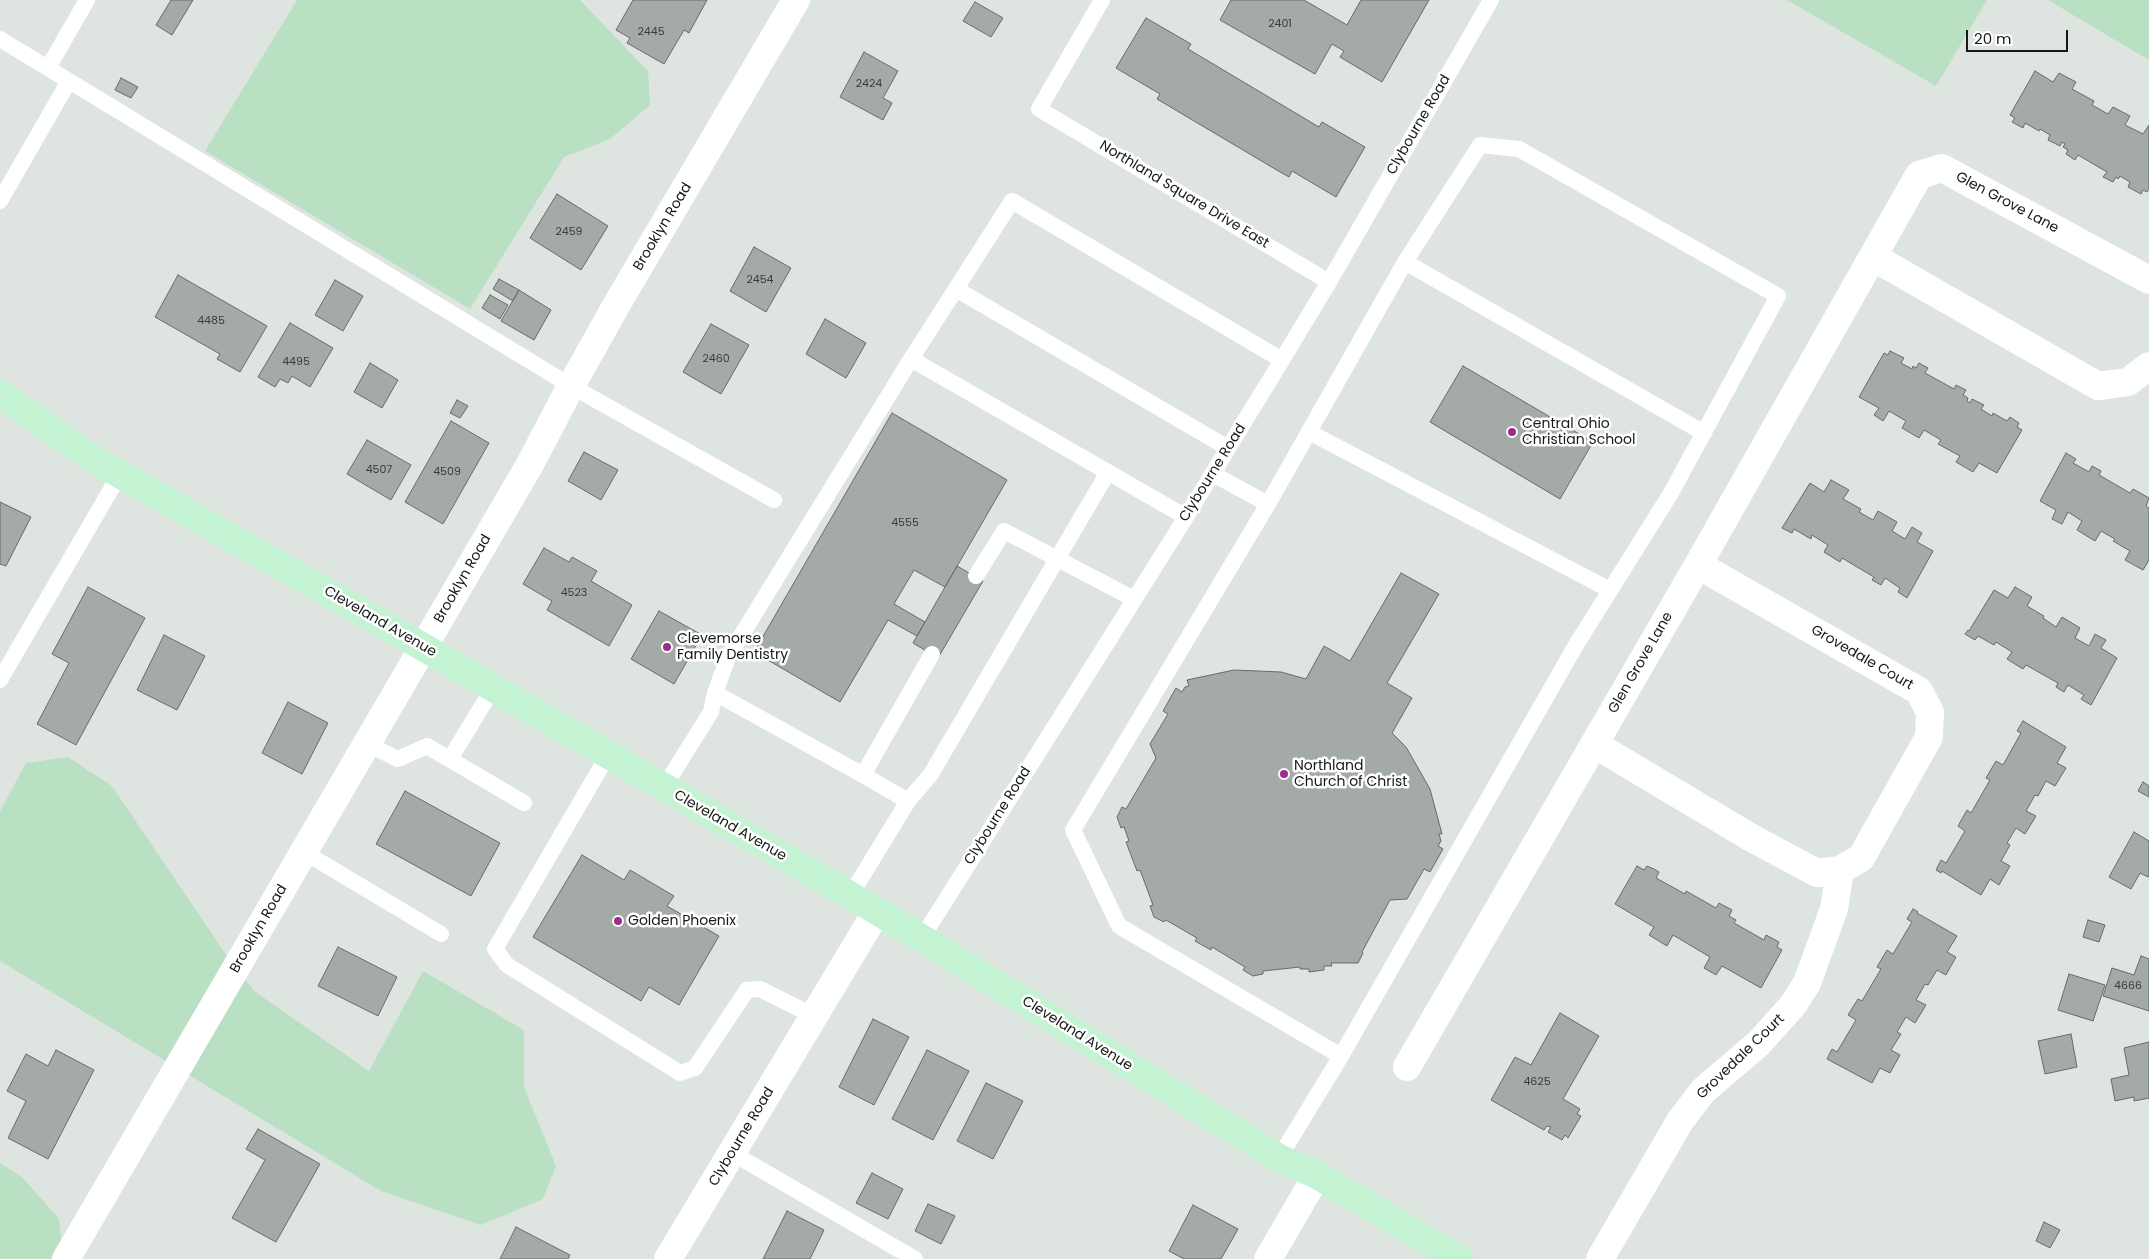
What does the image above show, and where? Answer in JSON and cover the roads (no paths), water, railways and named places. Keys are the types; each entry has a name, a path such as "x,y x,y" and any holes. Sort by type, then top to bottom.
{"main road":[{"name":"Cleveland Avenue","path":"0,394 95,460 424,647 877,911 1279,1158 1317,1175 1459,1259"}],"street":[{"name":"Brooklyn Road","path":"66,1259 424,647 528,466 571,386 796,0"},
{"name":"Glen Grove Lane","path":"1407,1067 1698,565 1919,175 1942,168 2149,280"},
{"path":"1873,257 2098,386 2128,382 2149,366"},
{"name":"Grovedale Court","path":"1594,744 1750,837 1817,873 1840,870 1861,858 1930,737 1930,712 1919,691 1698,565"},
{"name":"Grovedale Court","path":"1600,1259 1680,1120 1703,1091 1759,1042 1793,1005 1807,983 1834,909 1840,870"},
{"name":"Clybourne Road","path":"668,1259 877,911"},
{"path":"1268,1259 1317,1175"}],"lane":[{"path":"48,68 87,0"},
{"name":"Northland Square Drive East","path":"1102,0 1039,109 1329,282"},
{"name":"Clybourne Road","path":"922,938 1186,517 1282,360 1491,0"},
{"path":"0,39 571,386 774,500"},
{"path":"0,201 70,81"},
{"path":"1279,1158 1341,1056 1576,645 1671,493 1778,296 1519,149 1480,145 1405,262 1268,504 1073,830 1119,926 1341,1056"},
{"path":"664,787 711,712 715,693 728,657 910,359 1012,201 1282,360"},
{"path":"1405,262 1704,433"},
{"path":"956,289 1228,448"},
{"path":"910,359 1186,517"},
{"path":"1309,432 1610,590"},
{"path":"850,896 908,801 931,774 1108,472"},
{"path":"0,680 120,474"},
{"path":"1212,474 1268,504"},
{"path":"976,576 1004,531 1134,600"},
{"path":"863,775 932,654"},
{"path":"450,759 493,688"},
{"path":"715,693 908,801"},
{"path":"367,744 398,759 428,746 524,803"},
{"path":"608,755 496,949 507,965 680,1073 695,1068 747,990 760,989 814,1016"},
{"path":"304,852 440,934"},
{"path":"732,1153 915,1259"}],"place":[{"name":"Central Ohio Christian School","path":"1512,432"},
{"name":"Clevemorse Family Dentistry","path":"667,647"},
{"name":"Northland Church of Christ","path":"1284,774"},
{"name":"Golden Phoenix","path":"618,921"}]}
